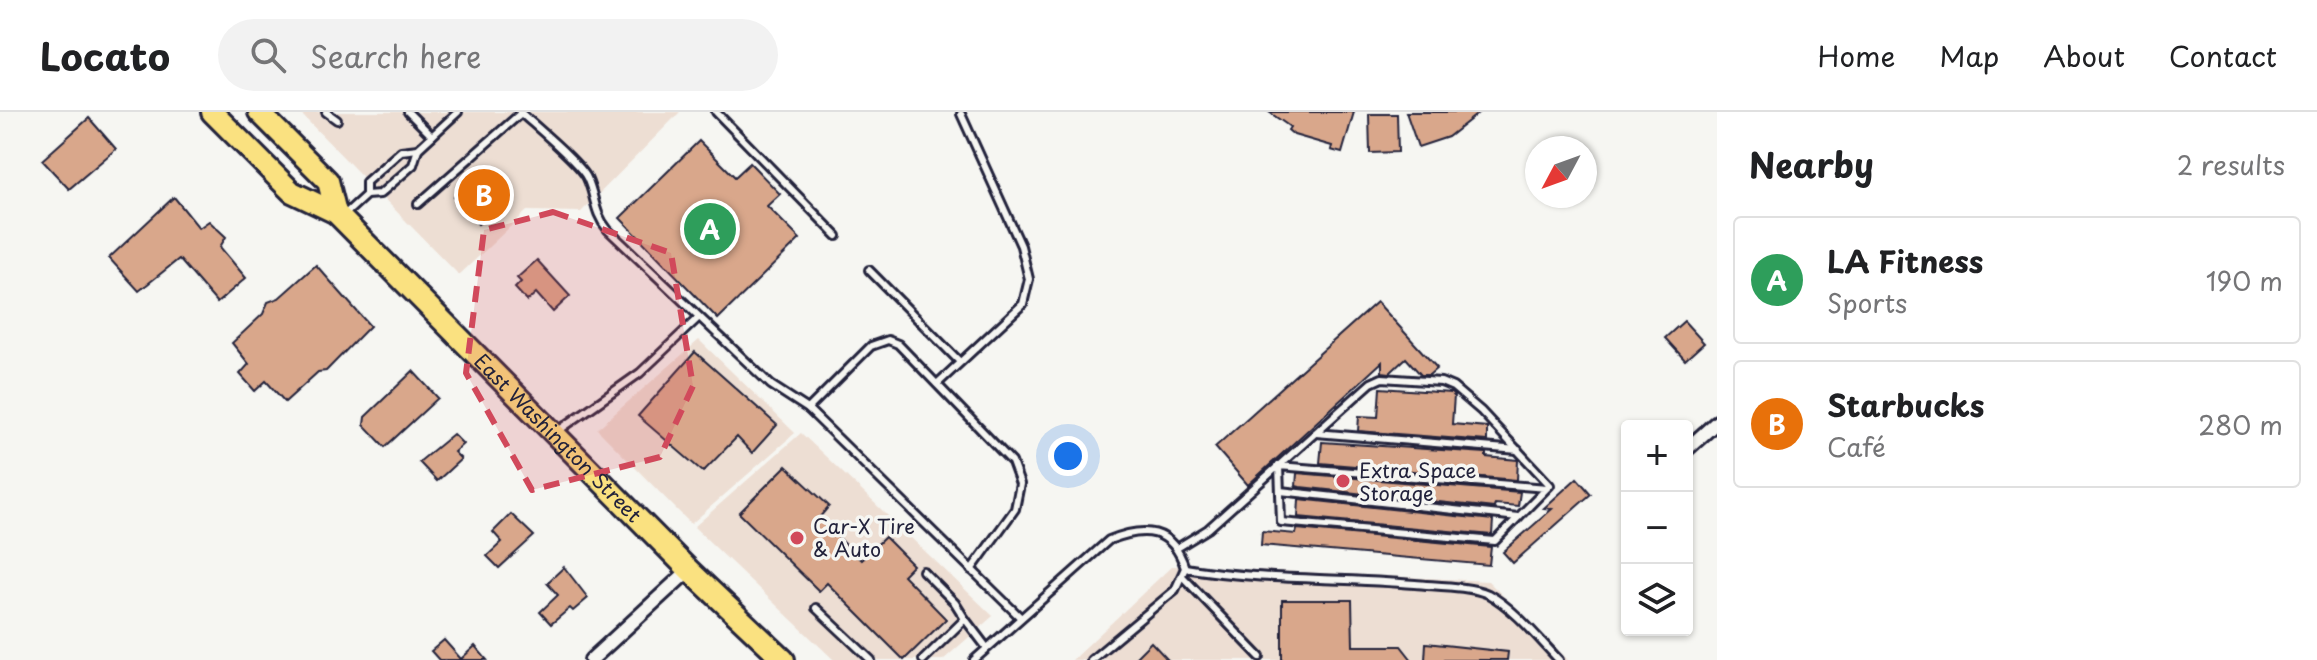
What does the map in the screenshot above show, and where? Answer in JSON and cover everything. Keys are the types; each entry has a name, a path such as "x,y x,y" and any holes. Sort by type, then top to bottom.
{"main road":[{"name":"East Washington Street","path":"212,112 292,192 338,216 689,570 784,660"},
{"name":"East Washington Street","path":"259,112 328,181 338,216"}],"street":[{"path":"1693,444 1717,422"},
{"path":"591,660 689,570"}],"lane":[{"path":"326,112 337,120"},
{"path":"408,112 432,136"},
{"path":"338,216 366,195 380,194 413,165 418,149 458,112"},
{"path":"418,204 521,112 587,177 591,198 608,230 771,385 808,409 1020,617"},
{"path":"716,112 837,236"},
{"path":"937,384 1023,304 1029,279 1021,246 961,114"},
{"path":"366,195 366,182 401,151 418,149"},
{"path":"869,270 960,362"},
{"path":"554,434 640,373 698,318"},
{"path":"808,409 871,346 888,340 898,344 1012,462 1020,484 1015,509 971,570"},
{"path":"1177,548 1208,529 1371,383 1382,378 1441,382 1453,387 1481,411 1550,485 1495,541 1281,522 1279,466"},
{"path":"1316,433 1518,450"},
{"path":"1279,466 1547,488"},
{"path":"1280,491 1518,517"},
{"path":"974,660 1109,540 1138,531 1167,538 1177,548 1185,568 1175,590 1091,660"},
{"path":"1185,568 1215,573 1358,579 1450,587 1487,594 1522,621 1559,660"},
{"path":"923,571 955,603 987,648"},
{"path":"1182,576 1260,657"},
{"path":"816,608 871,660"},
{"path":"923,660 965,619"}],"highlighted area":[{"path":"553,212 671,253 693,386 660,457 532,490 466,373 484,230"}],"shaded area":[{"path":"299,112 680,112 581,212 527,211 459,275"},
{"path":"699,340 795,433 691,524 597,429"},
{"path":"801,433 993,616 943,660 834,660 694,527"},
{"path":"1172,566 1488,581 1568,660 1072,660"}],"building":[{"path":"1269,112 1354,112 1342,153 1331,150 1332,146 1294,135 1288,130 1290,127"},
{"path":"1406,112 1480,112 1448,137 1418,147"},
{"path":"1369,114 1397,114 1398,152 1370,153"},
{"path":"89,118 116,149 69,189 42,160"},
{"path":"699,141 735,177 750,163 780,194 767,206 800,239 718,319 620,218"},
{"path":"491,166 514,192 478,224 454,197"},
{"path":"174,197 199,228 209,221 226,237 220,247 246,278 217,303 179,259 139,291 109,258"},
{"path":"537,260 570,296 553,312 536,293 527,301 515,288 521,282 517,278"},
{"path":"316,265 370,326 326,371 318,372 285,402 266,381 255,391 240,374 249,364 232,343 263,314 268,302 279,298"},
{"path":"1377,302 1437,368 1429,375 1421,375 1406,358 1390,373 1382,372 1382,362 1248,485 1215,447"},
{"path":"1684,321 1704,343 1685,360 1665,338"},
{"path":"695,352 777,425 752,453 737,437 703,472 638,416"},
{"path":"413,371 438,398 385,447 364,425 365,417"},
{"path":"1380,388 1451,393 1454,396 1452,424 1487,427 1487,441 1358,431 1359,416 1378,417"},
{"path":"453,434 463,444 454,452 461,459 437,481 419,462"},
{"path":"1322,442 1486,453 1486,457 1518,460 1517,480 1320,463"},
{"path":"786,466 829,506 819,518 861,560 885,537 913,565 903,575 946,619 904,660 827,583 819,591 739,513"},
{"path":"1297,473 1520,492 1518,506 1495,504 1494,508 1300,487 1296,486"},
{"path":"1577,478 1591,494 1513,563 1503,552 1552,509 1544,508"},
{"path":"1299,499 1493,520 1492,535 1298,517"},
{"path":"511,514 534,536 499,568 487,556 502,542 493,532"},
{"path":"1297,529 1491,547 1489,565 1261,545 1262,531 1296,534"},
{"path":"564,567 588,598 551,624 540,612 558,595 547,583"},
{"path":"1282,600 1352,600 1353,646 1401,646 1412,660 1282,660"},
{"path":"444,640 461,659 475,646 487,660 439,660 431,651"},
{"path":"1151,642 1168,660 1133,660"},
{"path":"1426,643 1508,652 1507,660 1425,660"}],"place":[{"name":"Starbucks","path":"484,195"},
{"name":"LA Fitness","path":"710,229"},
{"name":"Extra Space Storage","path":"1343,481"},
{"name":"Car-X Tire & Auto","path":"797,538"}]}
